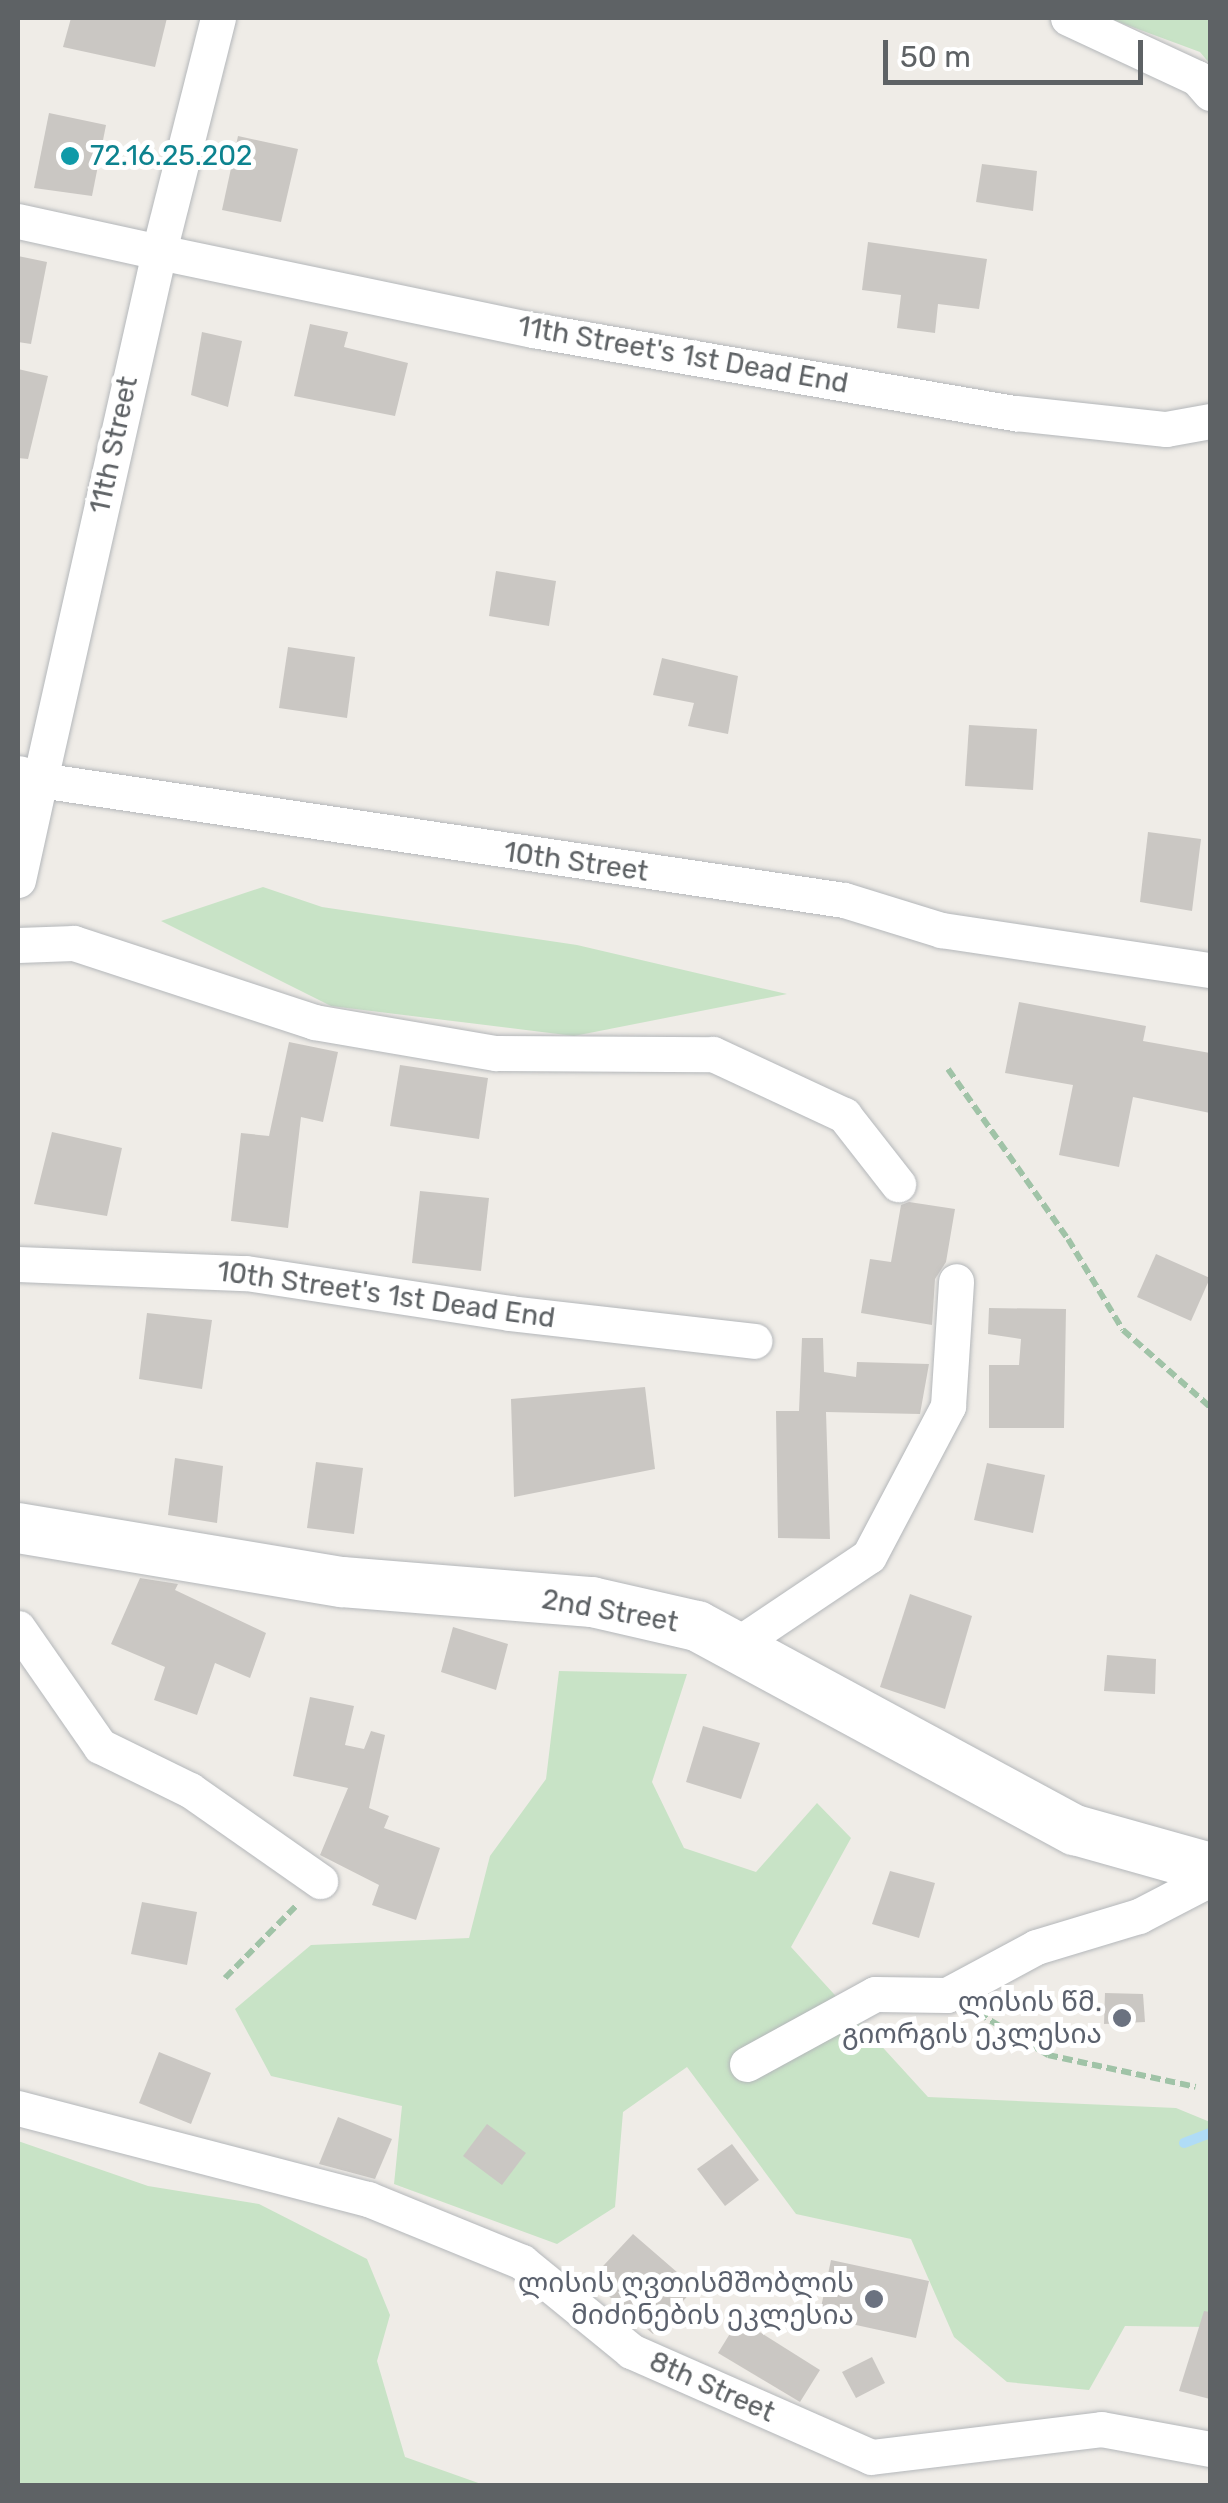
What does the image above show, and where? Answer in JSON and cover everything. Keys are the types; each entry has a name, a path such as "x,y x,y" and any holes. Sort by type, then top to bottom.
{"main road":[{"name":"2nd Street","path":"18,1528 342,1582 592,1602 697,1626 1075,1830 1210,1868"}],"street":[{"name":"11th Street","path":"29,776 218,18"},
{"path":"1068,18 1197,78 1210,93"},
{"path":"18,221 159,252"},
{"name":"11th Street's 1st Dead End","path":"159,252 533,330 1016,413 1166,429 1210,421"},
{"path":"18,880 29,776"},
{"name":"10th Street","path":"29,776 844,900 941,930 1210,970"},
{"path":"18,945 74,943 314,1022 496,1053 713,1054 844,1115 898,1184"},
{"name":"10th Street's 1st Dead End","path":"18,1264 246,1273 510,1314 754,1340"},
{"path":"735,1646 870,1556 948,1406 956,1281"},
{"path":"18,1628 100,1746 190,1790 320,1882"},
{"path":"747,2064 875,1994 947,1995 1036,1947 1139,1916 1210,1879"},
{"name":"8th Street","path":"18,2108 368,2200 505,2255 631,2351 871,2457 1101,2429 1210,2449"}],"path":[{"path":"948,1069 1068,1238 1123,1330 1210,1407"},
{"path":"226,1978 320,1882"},
{"path":"947,1995 1048,2055 1196,2087"}],"green space":[{"path":"1108,18 1210,18 1210,64 1200,52"},
{"path":"263,887 322,907 577,945 787,994 574,1036 331,1006 161,921"},
{"path":"559,1671 687,1674 652,1782 684,1848 756,1872 817,1803 851,1838 791,1947 928,2097 1176,2108 1210,2122 1210,2327 1125,2326 1089,2390 1007,2382 954,2337 911,2239 796,2214 687,2067 623,2112 615,2207 557,2244 394,2184 402,2106 271,2076 235,2009 311,1945 469,1938 490,1856 546,1779"},
{"path":"18,2141 148,2186 259,2204 367,2259 390,2315 377,2361 405,2457 484,2485 18,2485"}],"building":[{"path":"71,18 167,18 155,67 63,47"},
{"name":"72.16.25.202","path":"49,113 106,125 92,196 34,188"},
{"path":"238,136 298,149 281,222 222,210"},
{"path":"982,164 1037,171 1033,211 976,202"},
{"path":"868,242 987,259 979,309 938,304 935,333 897,328 901,295 862,290"},
{"path":"18,256 47,262 31,344 18,342"},
{"path":"310,324 348,332 344,347 408,363 395,416 294,396"},
{"path":"202,332 242,341 228,407 191,395"},
{"path":"18,369 48,376 28,459 18,458"},
{"path":"496,571 556,581 549,626 489,616"},
{"path":"288,647 355,657 347,718 279,708"},
{"path":"662,658 738,676 728,734 688,726 694,703 653,695"},
{"path":"969,725 1037,729 1033,790 965,786"},
{"path":"1148,832 1201,839 1192,911 1140,902"},
{"path":"1019,1002 1146,1026 1143,1041 1210,1053 1210,1113 1133,1097 1119,1167 1059,1155 1073,1085 1005,1073"},
{"path":"289,1042 338,1052 323,1122 301,1117 288,1228 231,1221 241,1133 269,1136"},
{"path":"400,1065 488,1078 479,1139 390,1126"},
{"path":"52,1132 122,1148 107,1216 34,1204"},
{"path":"420,1191 489,1198 481,1271 412,1263"},
{"path":"909,1202 955,1209 946,1262 935,1279 932,1325 861,1313 870,1259 891,1262 901,1205"},
{"path":"1156,1254 1210,1278 1191,1321 1137,1297"},
{"path":"989,1308 1066,1309 1064,1428 989,1428 989,1365 1019,1365 1021,1339 988,1334"},
{"path":"147,1313 212,1320 202,1389 139,1379"},
{"path":"802,1338 823,1338 824,1372 856,1377 857,1362 929,1364 920,1414 826,1412 830,1539 778,1538 776,1411 799,1411"},
{"path":"645,1387 655,1469 514,1497 511,1399"},
{"path":"175,1458 223,1466 217,1523 168,1515"},
{"path":"316,1462 363,1468 354,1534 307,1528"},
{"path":"987,1463 1045,1475 1033,1533 974,1520"},
{"path":"140,1578 178,1584 175,1590 266,1633 250,1678 215,1663 197,1715 154,1700 165,1667 111,1644"},
{"path":"910,1594 972,1616 945,1709 880,1687"},
{"path":"453,1627 508,1644 496,1690 441,1672"},
{"path":"1107,1655 1156,1659 1155,1694 1104,1691"},
{"path":"310,1697 354,1706 345,1745 364,1749 371,1731 385,1735 369,1808 389,1816 384,1828 440,1848 416,1920 372,1905 379,1885 320,1855 348,1788 293,1776"},
{"path":"703,1726 760,1743 741,1799 686,1782"},
{"path":"890,1871 935,1883 919,1938 872,1924"},
{"path":"142,1902 197,1912 187,1965 131,1954"},
{"path":"1105,1993 1143,1994 1145,2022 1104,2024"},
{"path":"159,2052 211,2073 191,2124 139,2103"},
{"path":"338,2117 392,2139 375,2179 319,2164"},
{"path":"487,2124 526,2153 502,2185 463,2156"},
{"path":"732,2144 759,2180 725,2206 697,2169"},
{"path":"633,2234 700,2292 693,2290 653,2334 590,2280"},
{"name":"ლისის ღვთისმშობლის მიძინების ეკლესია","path":"831,2260 929,2281 916,2338 819,2317"},
{"path":"1204,2311 1210,2312 1210,2399 1179,2391"},
{"path":"739,2319 820,2370 800,2402 718,2353"},
{"path":"872,2357 885,2383 856,2398 842,2372"}],"waterway":[{"path":"1184,2143 1210,2133"}],"place":[{"name":"72.16.25.202","path":"70,156"},
{"name":"ლისის წმ. გიორგის ეკლესია","path":"1122,2018"},
{"name":"ლისის ღვთისმშობლის მიძინების ეკლესია","path":"874,2299"}]}
